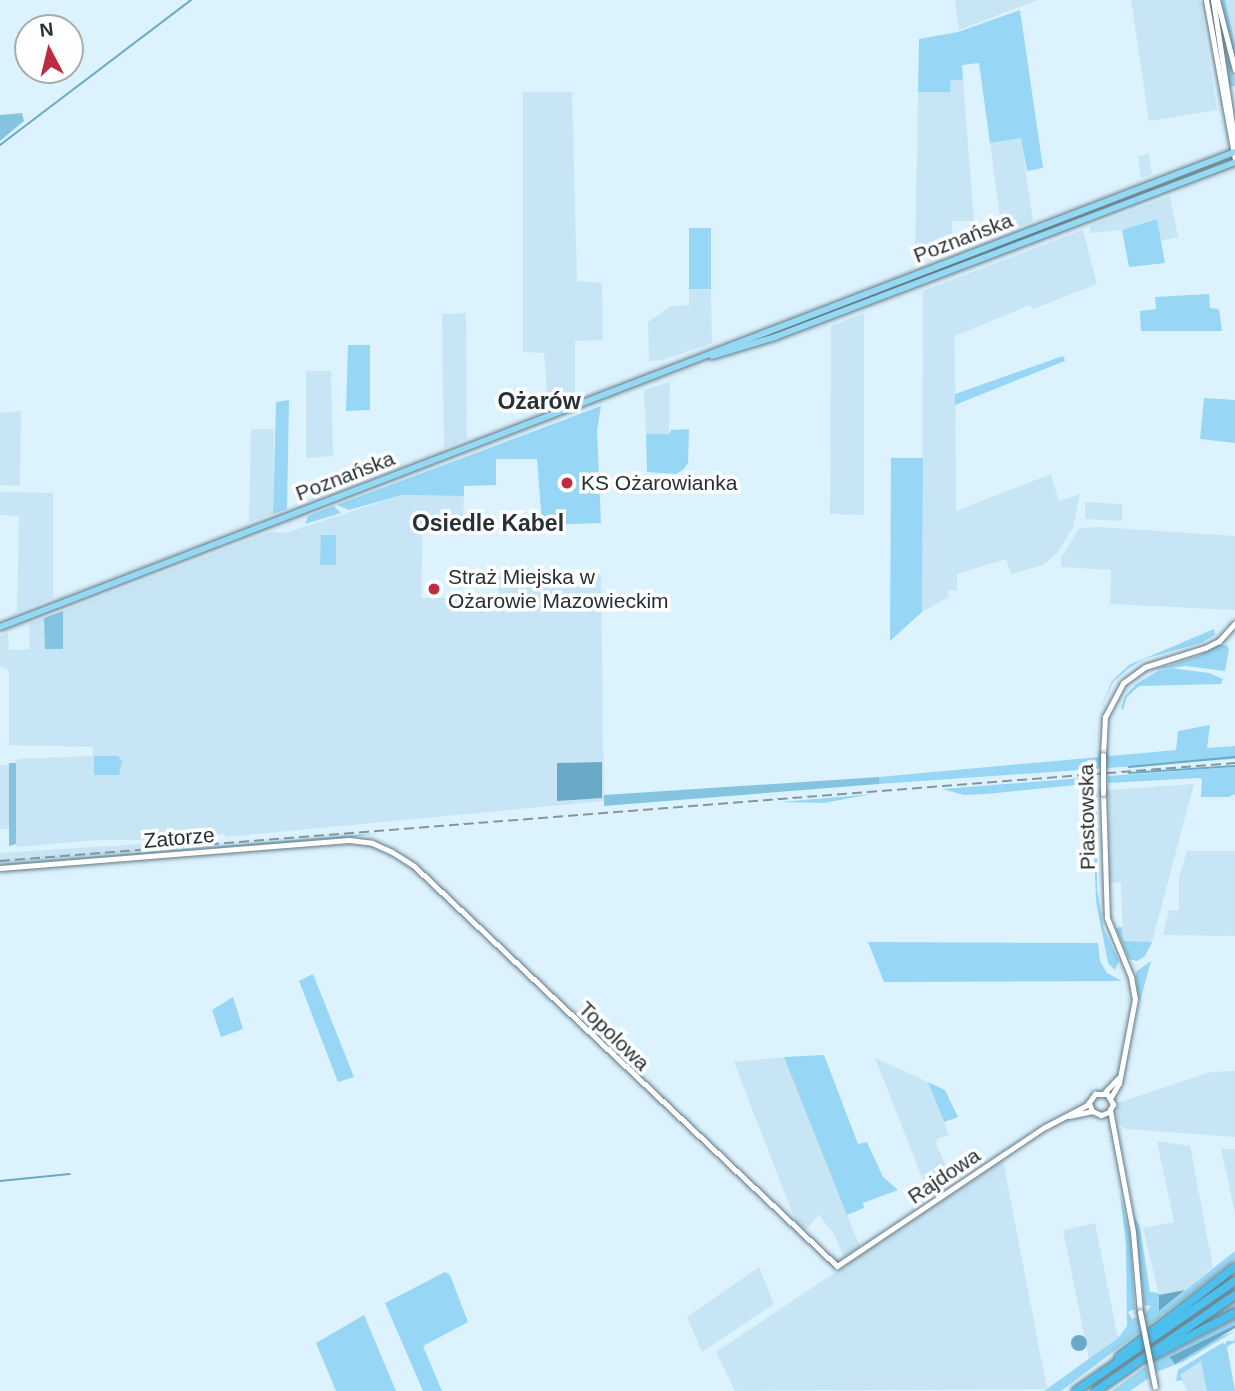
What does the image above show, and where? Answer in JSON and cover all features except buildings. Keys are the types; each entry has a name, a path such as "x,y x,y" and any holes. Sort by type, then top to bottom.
{"highway":[{"path":"1080,1388 1235,1267"},
{"path":"1080,1388 1235,1281"},
{"path":"1096,1391 1235,1295"},
{"path":"1102,1391 1178,1340 1235,1313"}],"main road":[{"name":"Poznańska","path":"0,627 704,358 774,327 1234,157"},
{"name":"Poznańska","path":"704,358 775,337 1234,157"},
{"path":"774,327 769,335 775,337"}],"street":[{"path":"1206,0 1234,157"},
{"path":"1215,0 1235,70"},
{"path":"1215,0 1235,143"},
{"name":"Piastowska","path":"1111,1097 1119,1083 1135,999 1131,977 1107,918 1102,755 1105,717 1123,683 1145,667 1205,649 1219,641 1235,623"},
{"name":"Zatorze","path":"0,868 361,842"},
{"name":"Topolowa","path":"361,842 392,852 414,866 837,1266"},
{"name":"Piastowska","path":"1105,1092 1118,1078"},
{"path":"1114,1129 1103,1115 1092,1111 1089,1103 1094,1094 1105,1092 1111,1097 1110,1110 1114,1129 1134,1237 1140,1312 1156,1389"},
{"name":"Rajdowa","path":"837,1266 1044,1128 1089,1103"},
{"path":"1103,1115 1110,1110"},
{"name":"Rajdowa","path":"1069,1116 1092,1111"}],"shaded area":[{"path":"955,0 1038,0 959,30"},
{"path":"1131,0 1200,0 1217,110 1149,121"},
{"path":"1221,0 1225,0 1235,44 1235,60"},
{"path":"1225,0 1235,0 1235,43"},
{"path":"1020,10 1043,168 1027,171 1021,138 990,143 979,63 962,65 963,80 951,80 950,92 918,92 919,39 958,32"},
{"path":"1219,27 1235,79 1235,86 1229,87"},
{"path":"951,80 963,80 974,221 952,221 952,248 915,260 918,92 950,92"},
{"path":"523,92 572,92 577,281 602,283 603,340 575,341 575,395 548,405 544,353 523,352"},
{"path":"22,113 24,121 0,141 0,115"},
{"path":"1021,138 1033,221 1002,233 990,143"},
{"path":"1149,154 1152,174 1141,178 1138,156"},
{"path":"1170,196 1178,237 1161,241 1156,219 1122,230 1090,233 1090,226"},
{"path":"1071,218 1038,234 772,333 773,332"},
{"path":"1157,219 1165,263 1129,267 1122,230"},
{"path":"689,228 711,228 711,289 689,289"},
{"path":"1083,230 1097,284 1033,309 1030,305 955,336 956,511 1051,474 1059,501 1080,494 1073,528 1058,552 1043,565 1011,574 1006,559 957,574 957,591 948,590 949,597 922,612 923,291"},
{"path":"689,289 711,289 712,343 663,360 649,361 648,322 671,306 689,305"},
{"path":"1209,294 1210,308 1219,309 1222,331 1141,331 1140,311 1156,309 1155,297"},
{"path":"466,313 467,439 444,448 442,314"},
{"path":"864,313 864,515 830,514 831,326"},
{"path":"348,345 370,345 370,410 346,411"},
{"path":"1063,356 1065,361 955,405 955,394"},
{"path":"306,371 331,371 333,456 306,458"},
{"path":"670,382 669,434 646,434 644,390"},
{"path":"1204,398 1235,400 1235,443 1200,439"},
{"path":"289,400 287,509 273,514 276,402"},
{"path":"601,406 597,431 601,523 546,525 542,522 537,459 496,459 496,485 464,486 464,496 402,495 349,510 337,505"},
{"path":"21,411 20,486 0,485 0,413"},
{"path":"251,429 274,429 273,514 249,522"},
{"path":"689,429 688,463 684,469 676,474 647,472 646,434 669,434 671,430"},
{"path":"891,458 923,458 922,612 890,641"},
{"path":"0,492 53,493 53,598 17,612 19,516 0,515"},
{"path":"402,495 464,496 463,518 423,520 421,598 499,598 497,573 545,575 545,586 596,587 596,575 601,575 604,801 225,837 225,834 161,840 97,840 16,847 18,759 93,756 93,747 9,745 9,670 0,666 0,636 8,633 9,650 30,649 29,624 44,618 46,649 63,649 63,611 270,532 285,533"},
{"path":"1085,502 1122,504 1122,521 1085,519"},
{"path":"334,506 341,513 305,524 308,516"},
{"path":"1079,528 1235,536 1235,610 1110,604 1111,570 1061,567 1061,558"},
{"path":"321,535 336,535 336,565 320,565"},
{"path":"63,611 63,649 45,649 44,618"},
{"path":"1214,629 1215,635 1201,643 1144,659 1129,668 1113,682 1100,710 1112,681 1129,665"},
{"path":"1219,645 1227,645 1229,649 1225,671 1186,666 1154,670 1198,656"},
{"path":"1171,668 1209,673 1223,679 1221,684 1139,686 1127,697 1123,710 1121,708 1125,696 1136,684 1158,671"},
{"path":"1210,725 1207,748 1235,746 1235,759 879,784 879,777 1176,750 1178,731"},
{"path":"94,756 118,756 122,761 119,775 94,775"},
{"path":"602,762 602,798 557,801 557,763"},
{"path":"9,763 16,763 16,844 9,846"},
{"path":"0,765 9,765 9,829 0,829"},
{"path":"1235,767 1235,794 1229,797 1201,797 1202,779 1199,778 1108,783 1108,776"},
{"path":"879,777 879,784 604,806 604,795"},
{"path":"1095,777 1095,783 987,794 964,795 942,789"},
{"path":"1194,784 1152,942 1123,941 1121,883 1109,882 1109,790"},
{"path":"1097,792 1097,889 1104,929 1119,961 1115,970 1108,963 1096,901 1092,793"},
{"path":"872,794 824,803 780,802"},
{"path":"378,833 354,837 0,865 0,864"},
{"path":"158,843 159,850 0,864 0,853"},
{"path":"1187,851 1235,851 1235,936 1163,935 1169,910 1179,910 1179,877"},
{"path":"1122,927 1123,941 1152,942 1145,956 1137,961 1129,959 1116,928"},
{"path":"868,942 1098,943 1100,961 1107,973 1122,981 884,982"},
{"path":"1151,961 1140,1001 1135,976 1137,971"},
{"path":"313,974 354,1077 338,1082 299,981"},
{"path":"233,997 243,1029 221,1037 212,1010"},
{"path":"824,1055 858,1144 867,1142 883,1177 898,1190 863,1203 864,1208 847,1215 784,1057"},
{"path":"784,1057 860,1247 844,1257 834,1234 819,1215 805,1230 795,1220 734,1062"},
{"path":"875,1058 928,1082 949,1135 938,1138 936,1143 953,1184 940,1192 933,1176 923,1180"},
{"path":"1235,1071 1235,1137 1125,1129 1119,1124 1116,1113 1118,1103 1210,1072"},
{"path":"928,1082 945,1090 958,1117 944,1122"},
{"path":"1157,1141 1190,1146 1213,1267 1185,1290 1159,1295 1143,1228 1174,1222"},
{"path":"1221,1149 1235,1149 1235,1216 1230,1190"},
{"path":"1003,1160 1047,1389 735,1391 716,1352"},
{"path":"1120,1193 1130,1236 1135,1309 1128,1312 1132,1319 1145,1314 1151,1306 1144,1305 1134,1216 1140,1227 1150,1292 1159,1293 1159,1311 1235,1251 1235,1260 1061,1391 1044,1391 1118,1338 1127,1326 1126,1245"},
{"path":"1095,1223 1118,1338 1089,1359 1063,1230"},
{"path":"759,1267 774,1304 702,1352 687,1317"},
{"path":"445,1272 450,1275 468,1322 423,1346 442,1391 423,1391 385,1303"},
{"path":"1235,1285 1235,1292 1103,1378 1192,1314"},
{"path":"1185,1290 1159,1311 1159,1295"},
{"path":"1235,1301 1235,1310 1188,1330"},
{"path":"364,1315 396,1391 336,1391 316,1343"},
{"path":"1235,1319 1235,1325 1171,1357 1235,1331 1183,1362 1156,1372 1154,1361"},
{"path":"1235,1325 1235,1328 1175,1364 1170,1357"},
{"path":"1079,1335 1087,1343 1079,1351 1071,1343"},
{"path":"1235,1336 1235,1342 1227,1347 1235,1391 1207,1391 1201,1361 1180,1375 1183,1380 1176,1381 1178,1370 1222,1343 1234,1341"},
{"path":"1201,1361 1207,1391 1187,1391 1180,1375"},
{"path":"1146,1366 1149,1378 1130,1391 1112,1391"}],"waterway":[{"path":"0,145 191,0"},
{"path":"1129,767 1235,757"},
{"path":"1129,773 1235,766"},
{"path":"0,1181 70,1174"}],"railway":[{"path":"0,861 1235,763"}],"place":[{"name":"KS Ożarowianka","path":"567,483"},
{"name":"Straż Miejska w Ożarowie Mazowieckim","path":"434,589"}],"district":[{"name":"Ożarów","path":"539,401"},
{"name":"Osiedle Kabel","path":"488,523"}]}
